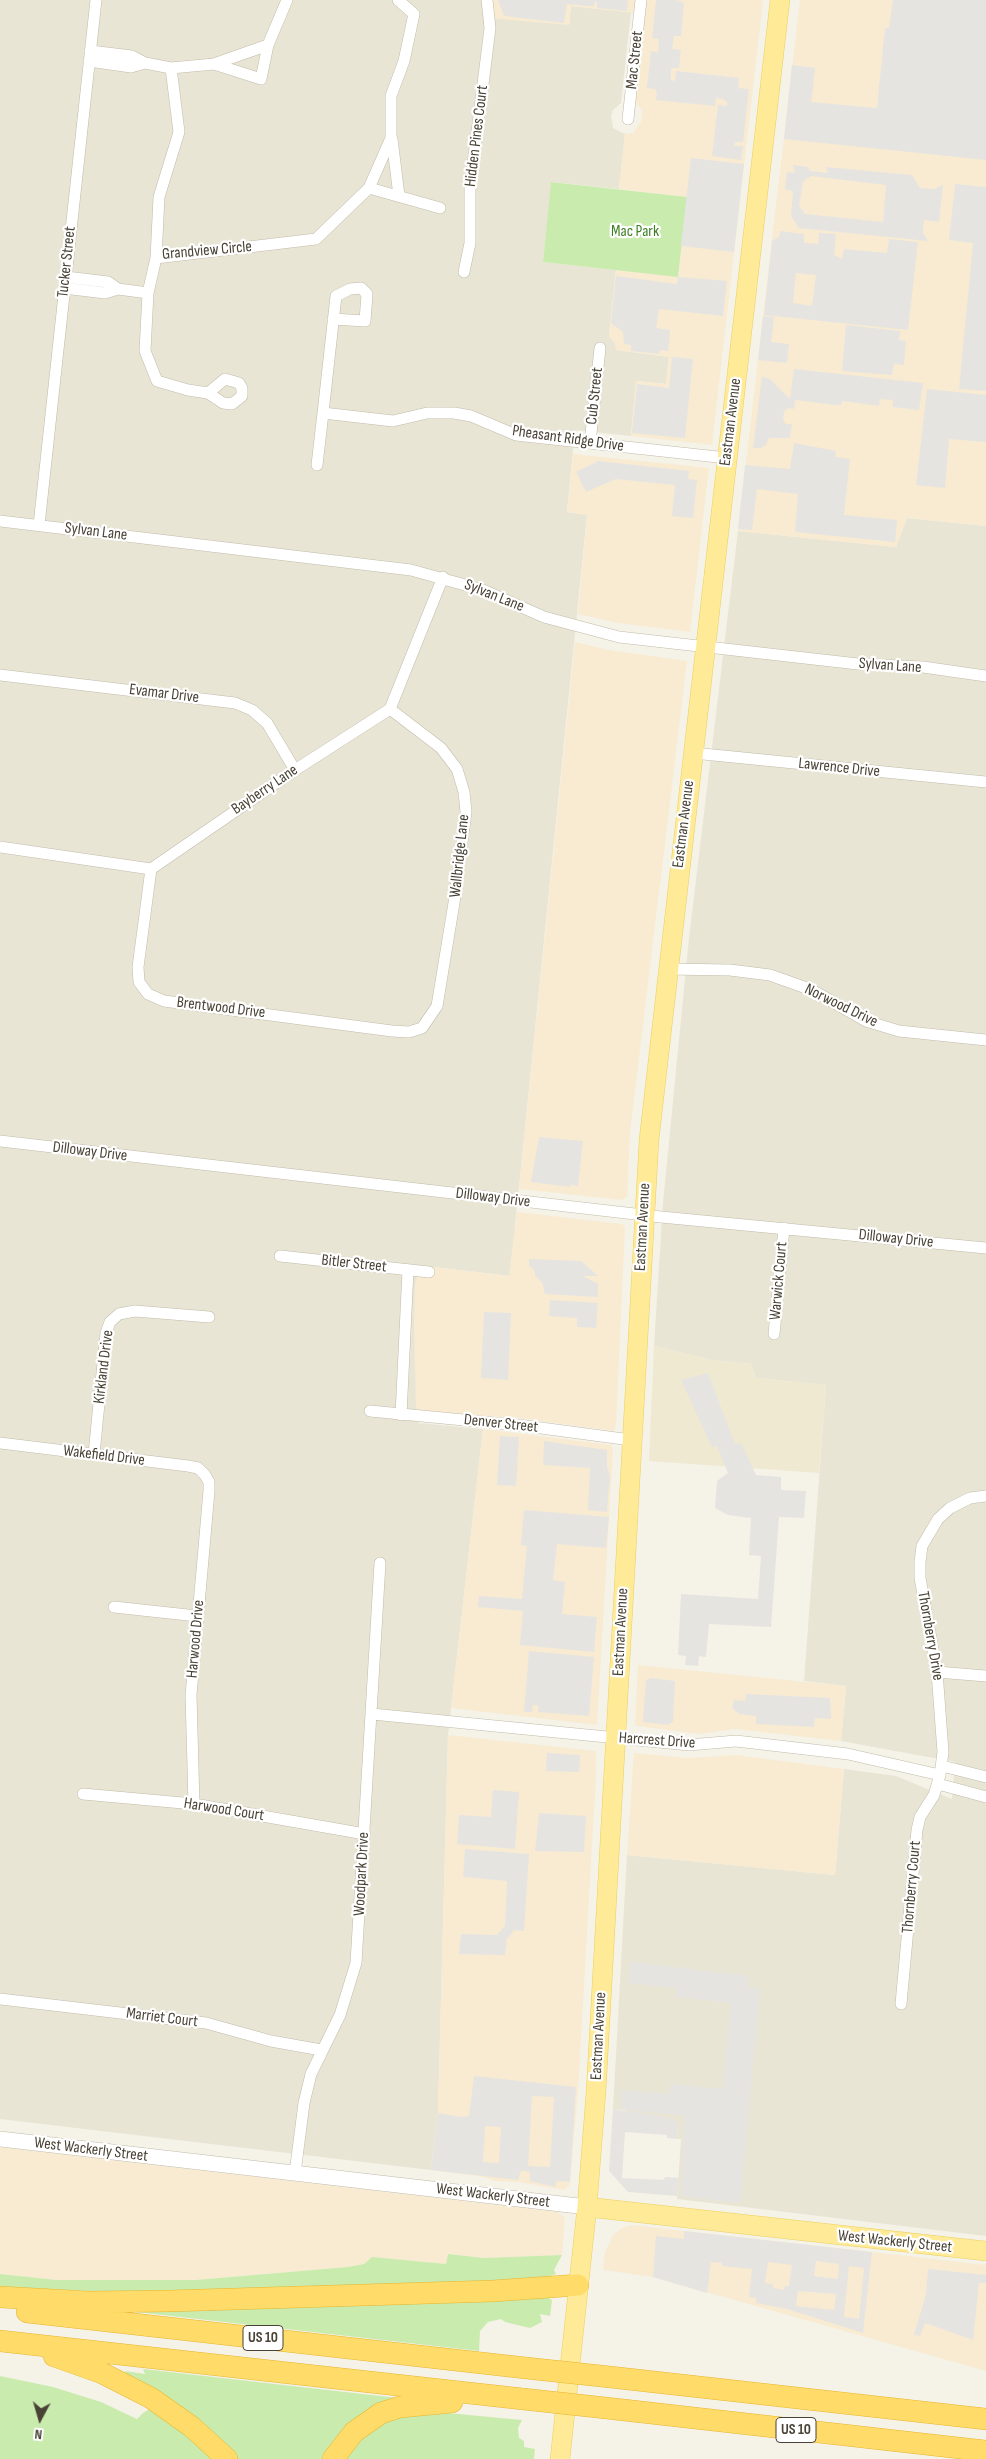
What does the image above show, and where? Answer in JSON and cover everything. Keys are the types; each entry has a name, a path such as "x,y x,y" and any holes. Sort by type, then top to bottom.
{"highway":[{"path":"0,2297 89,2302 169,2301 493,2291 578,2285"},
{"name":"US 10","path":"0,2308 986,2419"},
{"path":"9,2342 123,2383 151,2398 192,2427 227,2459"},
{"name":"US 10","path":"9,2342 986,2451"},
{"path":"333,2459 344,2442 366,2422 381,2413 400,2407 428,2402 520,2399"}],"main road":[{"name":"Eastman Avenue","path":"560,2459 587,2207 596,2092 649,1140 667,969 780,0"},
{"name":"West Wackerly Street","path":"587,2207 986,2252"}],"street":[{"name":"Tucker Street","path":"39,525 96,0"},
{"path":"214,64 261,79 268,45 287,0"},
{"name":"Grandview Circle","path":"398,0 414,14 404,61 390,96 391,138 399,196"},
{"name":"Hidden Pines Court","path":"464,272 470,242 470,188 490,28 487,0"},
{"name":"Mac Street","path":"628,120 641,0"},
{"path":"90,56 132,56 145,63 171,68 214,64 268,45"},
{"name":"Grandview Circle","path":"171,68 180,132 159,197 156,258 316,239 369,188 391,138"},
{"path":"369,188 440,208"},
{"path":"156,258 148,294 145,351 157,381 188,390 208,393"},
{"path":"65,282 108,282 118,289 148,294"},
{"path":"317,465 333,319"},
{"name":"Cub Street","path":"590,443 600,348"},
{"name":"Pheasant Ridge Drive","path":"323,413 393,421 427,413 454,414 471,416 516,435 727,458"},
{"name":"Sylvan Lane","path":"0,521 411,570 443,577 483,590 544,617 618,637 858,664 923,667 986,676"},
{"path":"390,709 443,577"},
{"name":"Evamar Drive","path":"0,675 235,703 252,710 267,723 295,770"},
{"name":"Bayberry Lane","path":"150,869 295,770 390,709"},
{"name":"Wallbridge Lane","path":"390,709 441,748 456,769 464,792 466,812 454,903 437,1006 432,1017 422,1028"},
{"name":"Lawrence Drive","path":"693,752 986,782"},
{"path":"0,848 150,869"},
{"name":"Brentwood Drive","path":"150,869 138,967 139,982 148,994 164,1000 392,1031 409,1032 422,1028"},
{"name":"Norwood Drive","path":"667,969 730,970 770,975 812,990 866,1021 899,1031 986,1040"},
{"name":"Dilloway Drive","path":"0,1141 644,1215 986,1248"},
{"name":"Warwick Court","path":"774,1334 784,1228"},
{"name":"Bitler Street","path":"280,1256 429,1272"},
{"path":"401,1415 408,1270"},
{"name":"Kirkland Drive","path":"94,1454 106,1333 110,1322 119,1314 135,1311 208,1316"},
{"name":"Denver Street","path":"370,1411 526,1426 631,1440"},
{"name":"Wakefield Drive","path":"0,1443 198,1468 205,1475"},
{"name":"Harwood Drive","path":"194,1804 191,1695 209,1491 205,1475"},
{"name":"Thornberry Drive","path":"940,1775 943,1732 937,1672 920,1578 920,1562 928,1533 938,1519 950,1508 970,1498 986,1496"},
{"name":"Woodpark Drive","path":"295,2173 304,2103 311,2074 321,2050 340,2015 356,1963 380,1563"},
{"path":"114,1607 197,1616"},
{"path":"937,1672 986,1676"},
{"name":"Harcrest Drive","path":"372,1714 689,1745 736,1741 848,1754 940,1775"},
{"path":"940,1775 986,1778"},
{"path":"940,1775 986,1797"},
{"name":"Thornberry Court","path":"901,2004 917,1830 920,1817 934,1795 940,1775"},
{"name":"Harwood Court","path":"82,1794 194,1804 365,1834"},
{"name":"Marriet Court","path":"0,1999 206,2023 271,2041 321,2050"},
{"name":"West Wackerly Street","path":"0,2139 587,2207"}],"shaded area":[{"path":"0,0 482,0 569,25 571,6 631,12 621,103 613,110 611,116 613,128 625,134 619,189 552,182 543,262 616,270 609,336 615,343 617,350 669,357 666,384 636,381 631,436 575,430 567,512 587,515 510,1276 434,1267 432,1276 415,1285 418,1423 483,1429 448,1735 438,2113 431,2170 0,2119"},
{"path":"482,0 763,0 712,445 631,436 636,381 666,384 669,357 616,350 615,343 609,336 616,270 678,276 687,197 619,189 625,134 633,133 641,122 642,110 636,103 645,14 571,6 569,25 489,18"},
{"path":"498,0 628,0 627,11 597,8 597,2 595,2 594,6 567,4 564,23 504,16"},
{"path":"656,0 677,0 684,3 681,36 674,36 672,49 681,50 679,68 671,68 671,80 675,81 676,71 739,78 738,88 749,89 743,142 735,142 734,146 743,146 741,160 712,156 718,105 727,106 727,102 716,98 715,106 656,100 657,92 655,89 647,88 651,51 658,52 659,39 652,38"},
{"path":"800,0 986,0 986,526 907,518 896,547 738,531"},
{"path":"893,0 986,0 986,160 784,139 792,65 815,68 811,102 877,108 885,28 889,28"},
{"path":"691,158 744,164 734,252 681,246"},
{"path":"793,165 808,167 810,171 828,173 826,167 912,175 920,188 934,189 943,185 939,222 924,220 923,233 928,241 799,228 791,216 793,191 785,189 787,172 795,173","holes":["811,176 886,185 883,222 805,214 799,206 803,181"]},
{"path":"955,184 986,187 986,391 959,389 973,243 949,240"},
{"path":"780,231 804,234 804,243 818,244 819,233 836,234 834,255 842,259 844,249 887,253 889,239 918,242 908,330 764,315 772,241 779,237","holes":["796,273 816,275 812,306 793,303"]},
{"path":"616,276 677,284 678,277 727,281 723,316 659,309 656,328 670,330 668,351 660,350 659,354 631,351 631,345 624,344 623,332 611,323"},
{"path":"763,316 774,317 771,342 789,344 787,363 758,360"},
{"path":"846,325 900,331 899,340 906,341 904,365 894,364 892,375 842,371"},
{"path":"672,357 693,359 685,438 632,433 637,384 669,388"},
{"path":"794,369 923,383 919,410 893,407 893,400 880,399 879,406 842,401 841,405 835,405 795,400 794,409 788,408 784,412 783,420 786,424 792,424 790,438 769,438 766,445 761,448 753,448 762,376 771,380 790,399"},
{"path":"927,389 986,395 986,442 949,439 945,488 916,485"},
{"path":"794,443 836,451 835,457 850,459 844,515 897,520 895,542 795,532 798,494 757,489 752,530 738,529 745,465 790,469"},
{"path":"573,454 709,468 690,632 618,623 578,614 587,515 567,512"},
{"path":"598,461 689,471 688,479 697,480 693,518 672,516 675,485 616,479 586,492 576,472"},
{"path":"907,518 986,526 986,2236 677,2199 681,2139 677,2139 678,2125 626,2113 625,2110 613,2109 627,1855 835,1875 844,1769 896,1776 952,1799 955,1762 841,1741 846,1686 804,1681 826,1385 756,1378 751,1364 712,1360 654,1346 663,1203 689,938 738,531 896,547"},
{"path":"575,642 609,650 687,661 630,1132 627,1197 622,1200 519,1189"},
{"path":"539,1137 583,1141 578,1186 570,1185 570,1187 531,1182"},
{"path":"517,1212 622,1224 625,1227 616,1424 614,1431 526,1419 416,1409 414,1324 417,1277 432,1276 433,1267 509,1276"},
{"path":"529,1259 581,1261 598,1276 583,1276 598,1284 598,1297 545,1294 542,1282 535,1276 535,1271 529,1266"},
{"path":"550,1300 598,1303 596,1328 577,1327 577,1318 549,1316"},
{"path":"484,1312 511,1313 508,1380 481,1378"},
{"path":"654,1346 712,1360 751,1364 756,1378 826,1385 819,1473 649,1461"},
{"path":"708,1373 735,1444 741,1443 756,1475 781,1477 781,1490 806,1491 804,1518 779,1517 771,1627 709,1624 706,1657 699,1656 698,1666 685,1665 686,1656 678,1655 681,1594 758,1599 761,1556 749,1555 751,1518 728,1515 715,1508 717,1481 728,1473 717,1446 712,1447 681,1380"},
{"path":"483,1429 611,1445 613,1451 597,1725 451,1708"},
{"path":"500,1436 519,1437 516,1486 497,1485"},
{"path":"544,1441 607,1450 607,1467 610,1476 607,1512 588,1510 590,1468 543,1465"},
{"path":"524,1510 609,1517 606,1548 557,1544 553,1580 565,1582 562,1614 597,1617 594,1652 520,1645 523,1611 478,1607 479,1596 522,1599 527,1546 521,1545"},
{"path":"529,1651 594,1657 589,1716 538,1712 538,1705 533,1705 532,1712 524,1712"},
{"path":"638,1665 846,1686 841,1741 735,1729 700,1734 637,1726 635,1725"},
{"path":"651,1678 675,1681 673,1722 667,1725 643,1722 646,1680"},
{"path":"746,1694 830,1698 831,1719 815,1718 814,1727 756,1724 756,1716 739,1714 732,1708 734,1700 745,1701"},
{"path":"448,1735 596,1751 578,2091 570,2182 569,2186 564,2190 519,2182 494,2181 484,2177 431,2170 438,2113"},
{"path":"547,1753 580,1755 579,1772 546,1771"},
{"path":"634,1753 688,1758 736,1755 844,1769 835,1875 627,1855"},
{"path":"493,1790 519,1792 515,1849 457,1844 459,1815 491,1817"},
{"path":"539,1813 586,1816 584,1852 535,1851"},
{"path":"465,1849 529,1854 524,1931 514,1930 507,1939 505,1955 459,1954 461,1934 497,1935 505,1926 507,1881 463,1877"},
{"path":"631,1962 749,1976 748,1987 760,1988 740,2203 681,2196 685,2116 622,2109 621,2090 669,2094 671,2084 723,2089 731,2003 676,1997 676,1988 628,1983"},
{"path":"474,2076 576,2087 570,2182 557,2181 555,2187 530,2181 530,2173 526,2171 521,2171 518,2180 431,2170 438,2113 461,2117 469,2116","holes":["532,2096 554,2097 550,2167 528,2166","485,2126 501,2127 499,2163 483,2162"]},
{"path":"613,2109 666,2117 675,2121 678,2125 677,2139 667,2138 667,2135 625,2132 622,2178 664,2180 665,2177 679,2178 677,2196 628,2192 609,2171"},
{"path":"0,2147 558,2212 565,2218 562,2255 484,2258 448,2254 446,2265 372,2257 364,2264 348,2267 195,2280 57,2280 0,2274"},
{"path":"632,2225 986,2265 986,2371 653,2277 603,2270 605,2252 613,2235 622,2228"},
{"path":"684,2231 872,2252 863,2333 787,2309 756,2303 756,2298 749,2297 752,2269 722,2266 722,2263 711,2262 707,2293 653,2277 656,2236 684,2239","holes":["816,2261 839,2264 838,2279 814,2276","768,2262 792,2265 789,2286 785,2286 784,2290 773,2288 773,2284 765,2283","849,2266 864,2268 859,2319 844,2317","798,2291 836,2294 834,2310 796,2306"]},
{"path":"928,2269 986,2275 986,2283 979,2283 973,2340 925,2323 920,2336 914,2335 926,2294"}],"green space":[{"name":"Mac Park","path":"551,182 687,197 678,277 543,262"},
{"path":"448,2254 484,2258 562,2255 554,2270 556,2274 538,2280 133,2293 0,2287 0,2274 57,2280 195,2280 348,2267 364,2264 372,2257 446,2264"},
{"path":"545,2296 552,2300 550,2316 540,2314 542,2322 530,2328 505,2322 501,2319 488,2322 480,2331 479,2351 119,2310"},
{"path":"143,2369 407,2399 324,2459 237,2459 213,2434 126,2374 125,2371 145,2374"},
{"path":"0,2376 53,2387 101,2402 137,2419 150,2409 187,2435 213,2459 0,2459"},
{"path":"448,2413 522,2420 518,2428 519,2438 524,2441 524,2447 535,2449 534,2459 345,2459 362,2438 382,2424 405,2416"}]}
